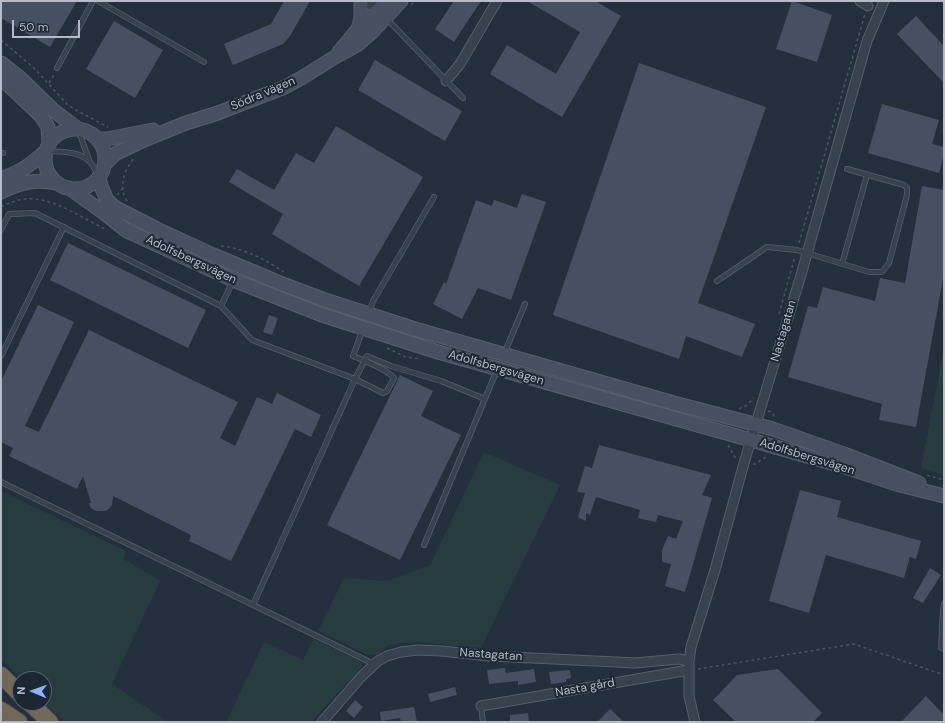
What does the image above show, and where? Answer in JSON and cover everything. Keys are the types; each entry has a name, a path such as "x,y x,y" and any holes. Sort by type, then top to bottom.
{"highway":[{"path":"1,675 12,686"},
{"path":"1,710 19,722"},
{"path":"38,711 50,722"}],"main road":[{"path":"358,29 362,18 361,1"},
{"name":"Södra vägen","path":"335,57 358,29 383,7 401,1"},
{"name":"Södra vägen","path":"105,164 115,154 144,140 285,87 303,77 357,45 383,7"},
{"path":"1,63 20,78 53,110 78,129 99,139 104,149 105,164 99,176 87,187 80,189 42,181 32,181 14,186 1,192"},
{"path":"1,78 41,116 48,128 48,146 30,166 20,172 1,179"},
{"name":"Södra vägen","path":"99,139 107,139 186,123"},
{"path":"63,186 49,176 44,160 53,136 62,131 78,129"},
{"name":"Adolfsbergsvägen","path":"99,176 101,186 107,200 116,208 159,230 239,266 314,296 415,329 773,429 912,480 944,495"},
{"name":"Adolfsbergsvägen","path":"63,186 128,231 233,280 322,315 363,329 842,466 896,484 944,495"},
{"path":"233,280 239,266"},
{"path":"363,329 368,314"},
{"path":"498,368 504,354"}],"street":[{"path":"367,1 383,7"},
{"path":"446,81 460,64 497,1"},
{"path":"860,1 868,6"},
{"name":"Nastagatan","path":"694,722 689,696 689,666 692,647 867,41 884,1"},
{"name":"Nastagatan","path":"322,722 374,664 387,656 401,652 418,650 635,663 679,659 689,666"},
{"name":"Nasta gård","path":"481,706 689,666"}],"lane":[{"path":"57,68 92,1"},
{"path":"98,1 204,62"},
{"path":"383,7 446,81 463,98"},
{"path":"78,129 90,161 99,176"},
{"path":"48,146 83,156 90,161"},
{"path":"717,280 767,247 797,250 856,269 876,273 882,272 889,263 907,195 907,188 904,185 847,169"},
{"path":"842,264 867,175"},
{"path":"368,314 373,301 434,197"},
{"path":"1,230 9,214 35,213 221,306 252,340 355,380 383,393 387,391 394,378 391,374 352,356 363,329"},
{"path":"1,356 64,227"},
{"path":"221,306 233,280"},
{"path":"504,354 525,304"},
{"path":"253,605 367,356 391,366 441,381 485,399"},
{"path":"424,545 498,368"},
{"path":"1,482 374,664"},
{"path":"944,604 941,648 944,650"},
{"path":"481,706 483,722"}],"path":[{"path":"778,316 851,58 868,6"},
{"path":"1,44 2,41 34,68 49,83 60,98 74,109 106,126"},
{"path":"49,83 57,68"},
{"path":"129,204 123,193 122,183 126,170 135,156"},
{"path":"219,246 231,247 246,252 268,262 285,273"},
{"path":"747,405 756,395"},
{"path":"726,444 732,450 734,458 737,459"},
{"path":"754,464 772,455"},
{"path":"689,666 854,644 944,675"}],"green space":[{"path":"944,347 944,475 921,468"},
{"path":"484,452 560,485 481,648 413,642 389,645 376,655 366,654 318,631 344,578 387,581 430,565"},
{"path":"1,491 126,551 124,559 160,581 112,684 168,722 64,722 52,710 52,671 13,671 1,659"},
{"path":"314,639 358,660 363,666 311,722 226,722 264,642 303,660"}],"building":[{"path":"1,1 77,1 50,47 1,18"},
{"path":"284,1 310,1 290,36 283,44 233,65 224,44 271,24"},
{"path":"454,1 481,1 454,42 435,29"},
{"path":"527,1 595,1 621,16 562,117 490,74 507,45 556,74 580,32"},
{"path":"792,1 832,15 817,62 776,49"},
{"path":"916,16 944,46 944,83 897,34"},
{"path":"114,21 163,50 135,98 86,69"},
{"path":"375,60 462,111 445,141 358,90"},
{"path":"639,63 766,107 698,303 755,324 742,357 686,336 679,359 553,315"},
{"path":"882,104 939,120 932,144 944,147 944,154 939,173 868,153"},
{"path":"336,126 423,177 359,286 272,234 283,214 229,182 237,169 274,190 296,153 314,163"},
{"path":"922,186 944,190 944,273 916,427 879,420 882,404 788,377 808,306 817,308 823,287 875,301 880,278 905,283"},
{"path":"522,194 546,202 511,300 478,288 462,319 433,304 444,282 446,284 476,200 492,206 494,200 517,208"},
{"path":"68,243 206,310 188,348 50,280"},
{"path":"38,305 74,322 25,426 39,432 89,330 238,402 220,438 235,446 257,397 272,404 277,393 321,415 311,437 295,429 231,561 189,541 191,535 113,496 112,505 109,509 105,511 96,511 91,508 89,503 91,503 83,476 77,489 9,456 13,448 1,442 1,381"},
{"path":"269,315 278,318 272,335 263,332"},
{"path":"400,375 433,391 421,416 461,435 400,560 327,525"},
{"path":"599,445 711,475 702,495 712,498 685,592 665,586 671,564 662,562 662,550 668,536 676,539 683,521 658,515 656,522 638,518 640,510 596,497 590,515 586,513 586,521 578,517 585,493 577,492 585,466 592,468"},
{"path":"800,490 841,501 837,517 921,541 916,559 910,557 904,578 826,555 809,613 769,601"},
{"path":"930,568 941,575 923,603 913,598"},
{"path":"505,668 506,673 534,669 536,682 518,685 518,681 489,684 487,670"},
{"path":"778,669 822,713 813,722 736,722 713,700 737,675"},
{"path":"570,670 571,678 566,679 566,682 551,684 549,672"},
{"path":"455,687 457,695 430,702 428,694"},
{"path":"926,696 944,715 944,719 941,722 901,722"},
{"path":"355,700 363,707 354,718 346,711"},
{"path":"414,707 417,722 401,722 400,718 381,721 380,712"},
{"path":"610,709 624,722 597,722"},
{"path":"528,713 529,722 510,722 510,715"}]}
